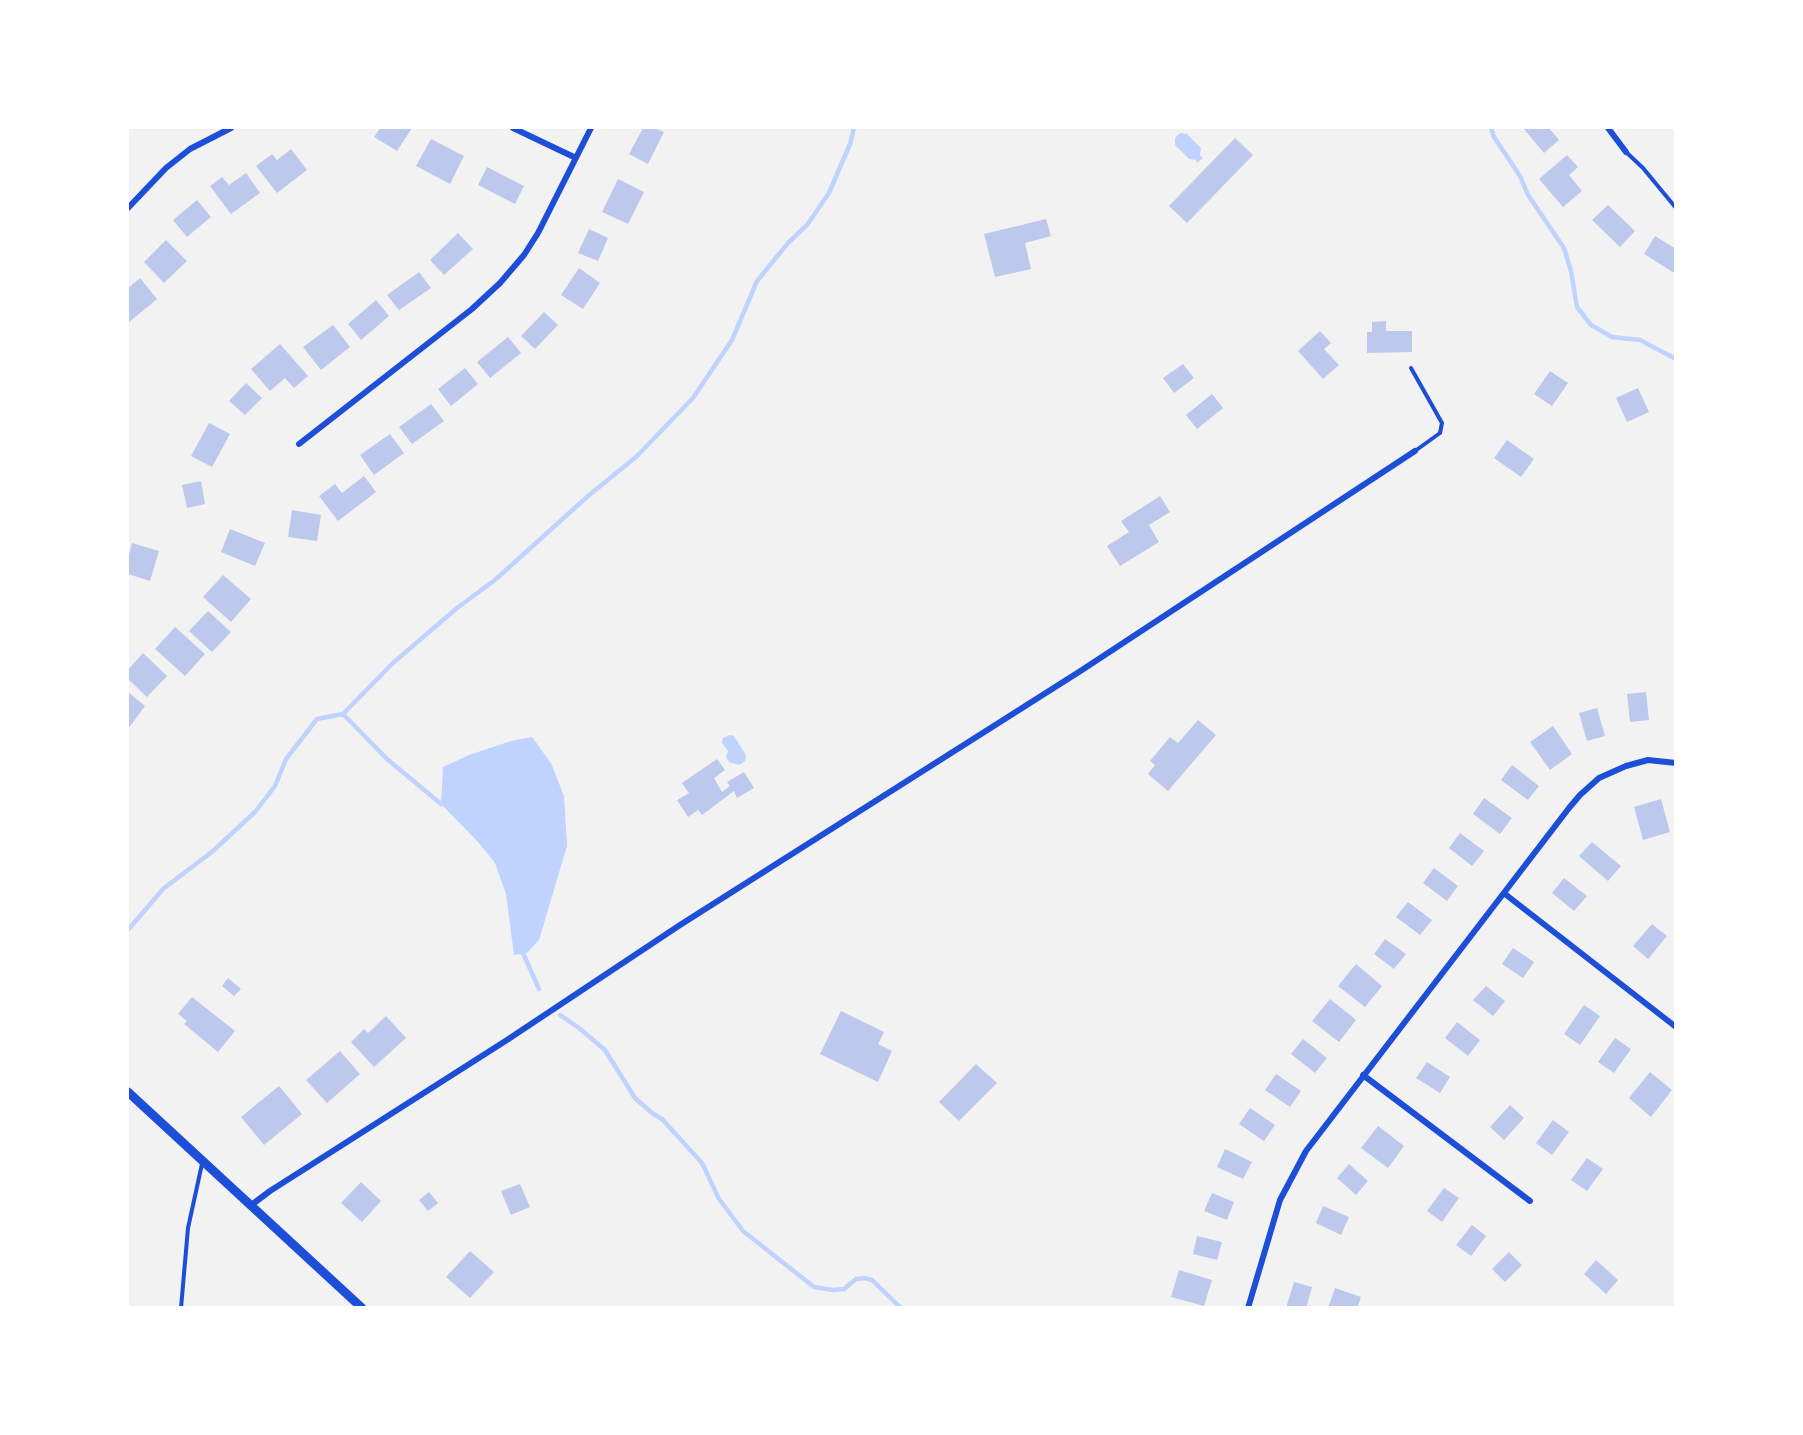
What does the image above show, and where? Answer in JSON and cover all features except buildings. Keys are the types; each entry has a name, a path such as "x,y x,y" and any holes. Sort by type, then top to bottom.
{"street":[{"path":"128,208 166,168 182,155 231,128"},
{"path":"513,128 576,158"},
{"path":"299,444 472,309 500,284 538,234 591,128"},
{"path":"1608,128 1626,152"},
{"path":"250,1206 517,1034 680,925 1082,670 1415,451"},
{"path":"1248,1308 1280,1200 1306,1151 1569,808 1599,778 1626,766 1648,760 1676,763"},
{"path":"1505,894 1676,1027"},
{"path":"1363,1075 1530,1201"},
{"path":"128,1092 362,1308"}],"lane":[{"path":"1626,152 1643,168 1676,208"},
{"path":"1411,368 1442,423 1440,433 1415,451"},
{"path":"181,1308 188,1228 203,1160"}],"water":[{"path":"1180,133 1187,134 1201,148 1200,155 1203,158 1197,163 1196,160 1189,159 1175,145 1175,138"},
{"path":"734,736 746,755 745,761 739,765 729,762 726,757 728,751 722,743 723,738"},
{"path":"532,737 551,763 564,796 567,846 539,940 527,953 514,955 506,894 495,863 441,804 443,767 469,755 511,741"}],"waterway":[{"path":"128,930 163,889 213,851 255,812 275,786 286,759 317,719 343,714 393,663 457,608 495,580 588,496 636,457 693,398 732,340 757,281 788,243 807,225 829,193 850,144 854,128"},
{"path":"1491,128 1494,137 1520,176 1528,195 1564,248 1571,271 1577,307 1591,325 1612,337 1640,340 1676,359"},
{"path":"343,714 387,759 441,804 446,802"},
{"path":"523,950 539,989"},
{"path":"560,1015 605,1050 635,1098 662,1119 702,1163 719,1199 743,1231 814,1287 844,1289 856,1279 865,1278 872,1280 901,1308"}]}
